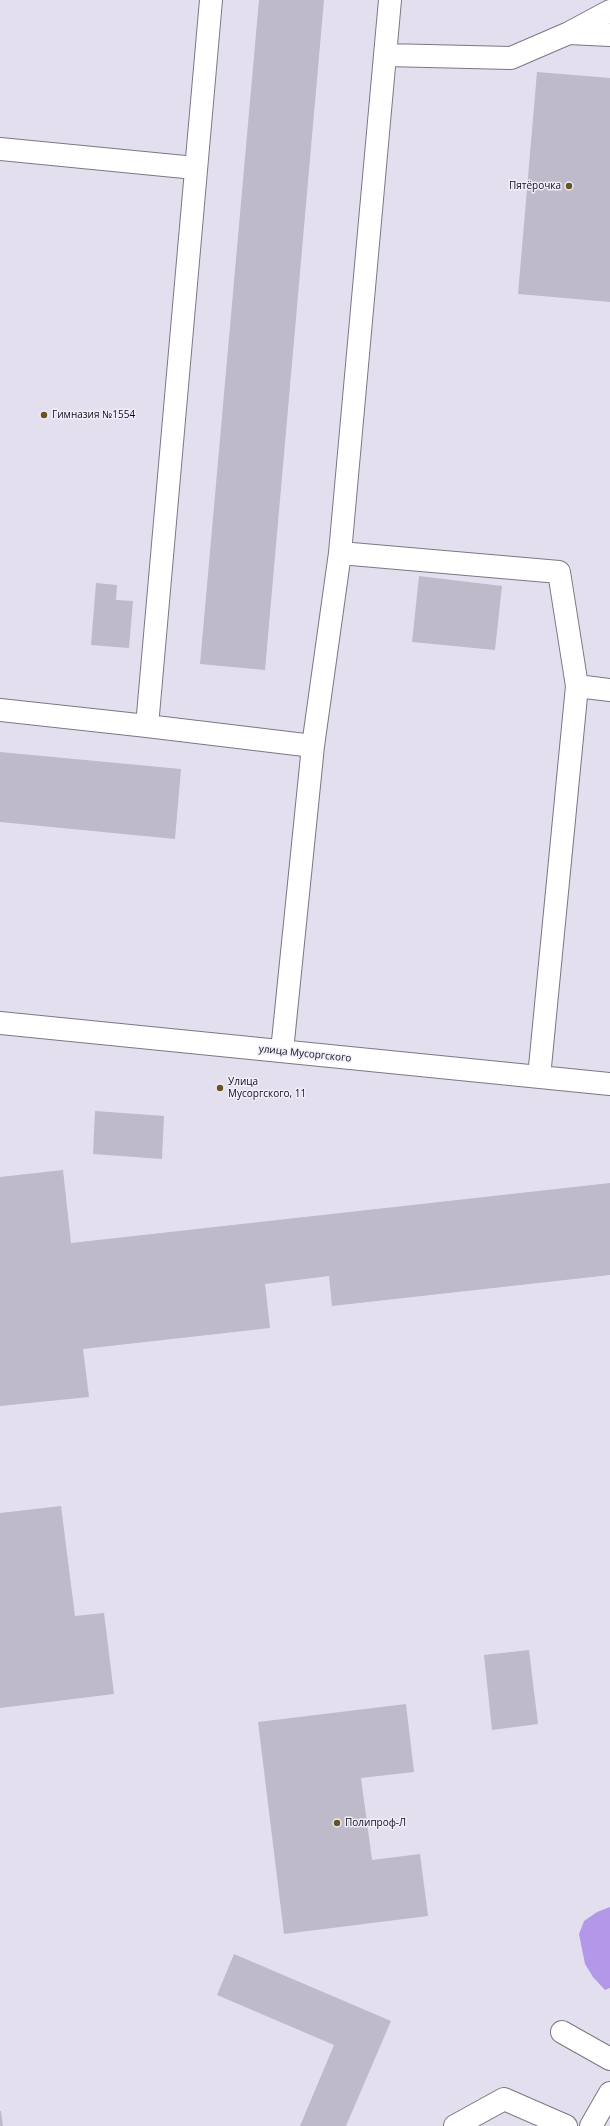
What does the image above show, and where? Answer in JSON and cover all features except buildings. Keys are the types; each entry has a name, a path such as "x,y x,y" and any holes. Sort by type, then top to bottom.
{"street":[{"path":"147,726 211,0"},
{"path":"282,1051 312,746 340,553 390,0"},
{"path":"386,55 511,58 569,33 610,11"},
{"path":"569,33 610,35"},
{"path":"0,149 195,168"},
{"path":"340,553 559,572 577,686 539,1077"},
{"path":"577,686 610,690"},
{"path":"0,710 312,746"},
{"name":"улица Мусоргского","path":"0,1023 610,1084"},
{"path":"562,2032 610,2059"},
{"path":"591,2126 610,2093"},
{"path":"455,2126 504,2099 566,2126"}],"shaded area":[{"path":"610,1907 610,1988 605,1990 593,1977 585,1964 579,1934 584,1921 597,1912"}],"place":[{"name":"Пятёрочка","path":"569,186"},
{"name":"Гимназия №1554","path":"44,415"},
{"name":"Улица Мусоргского, 11","path":"220,1088"},
{"name":"Полипроф-Л","path":"337,1823"}]}
